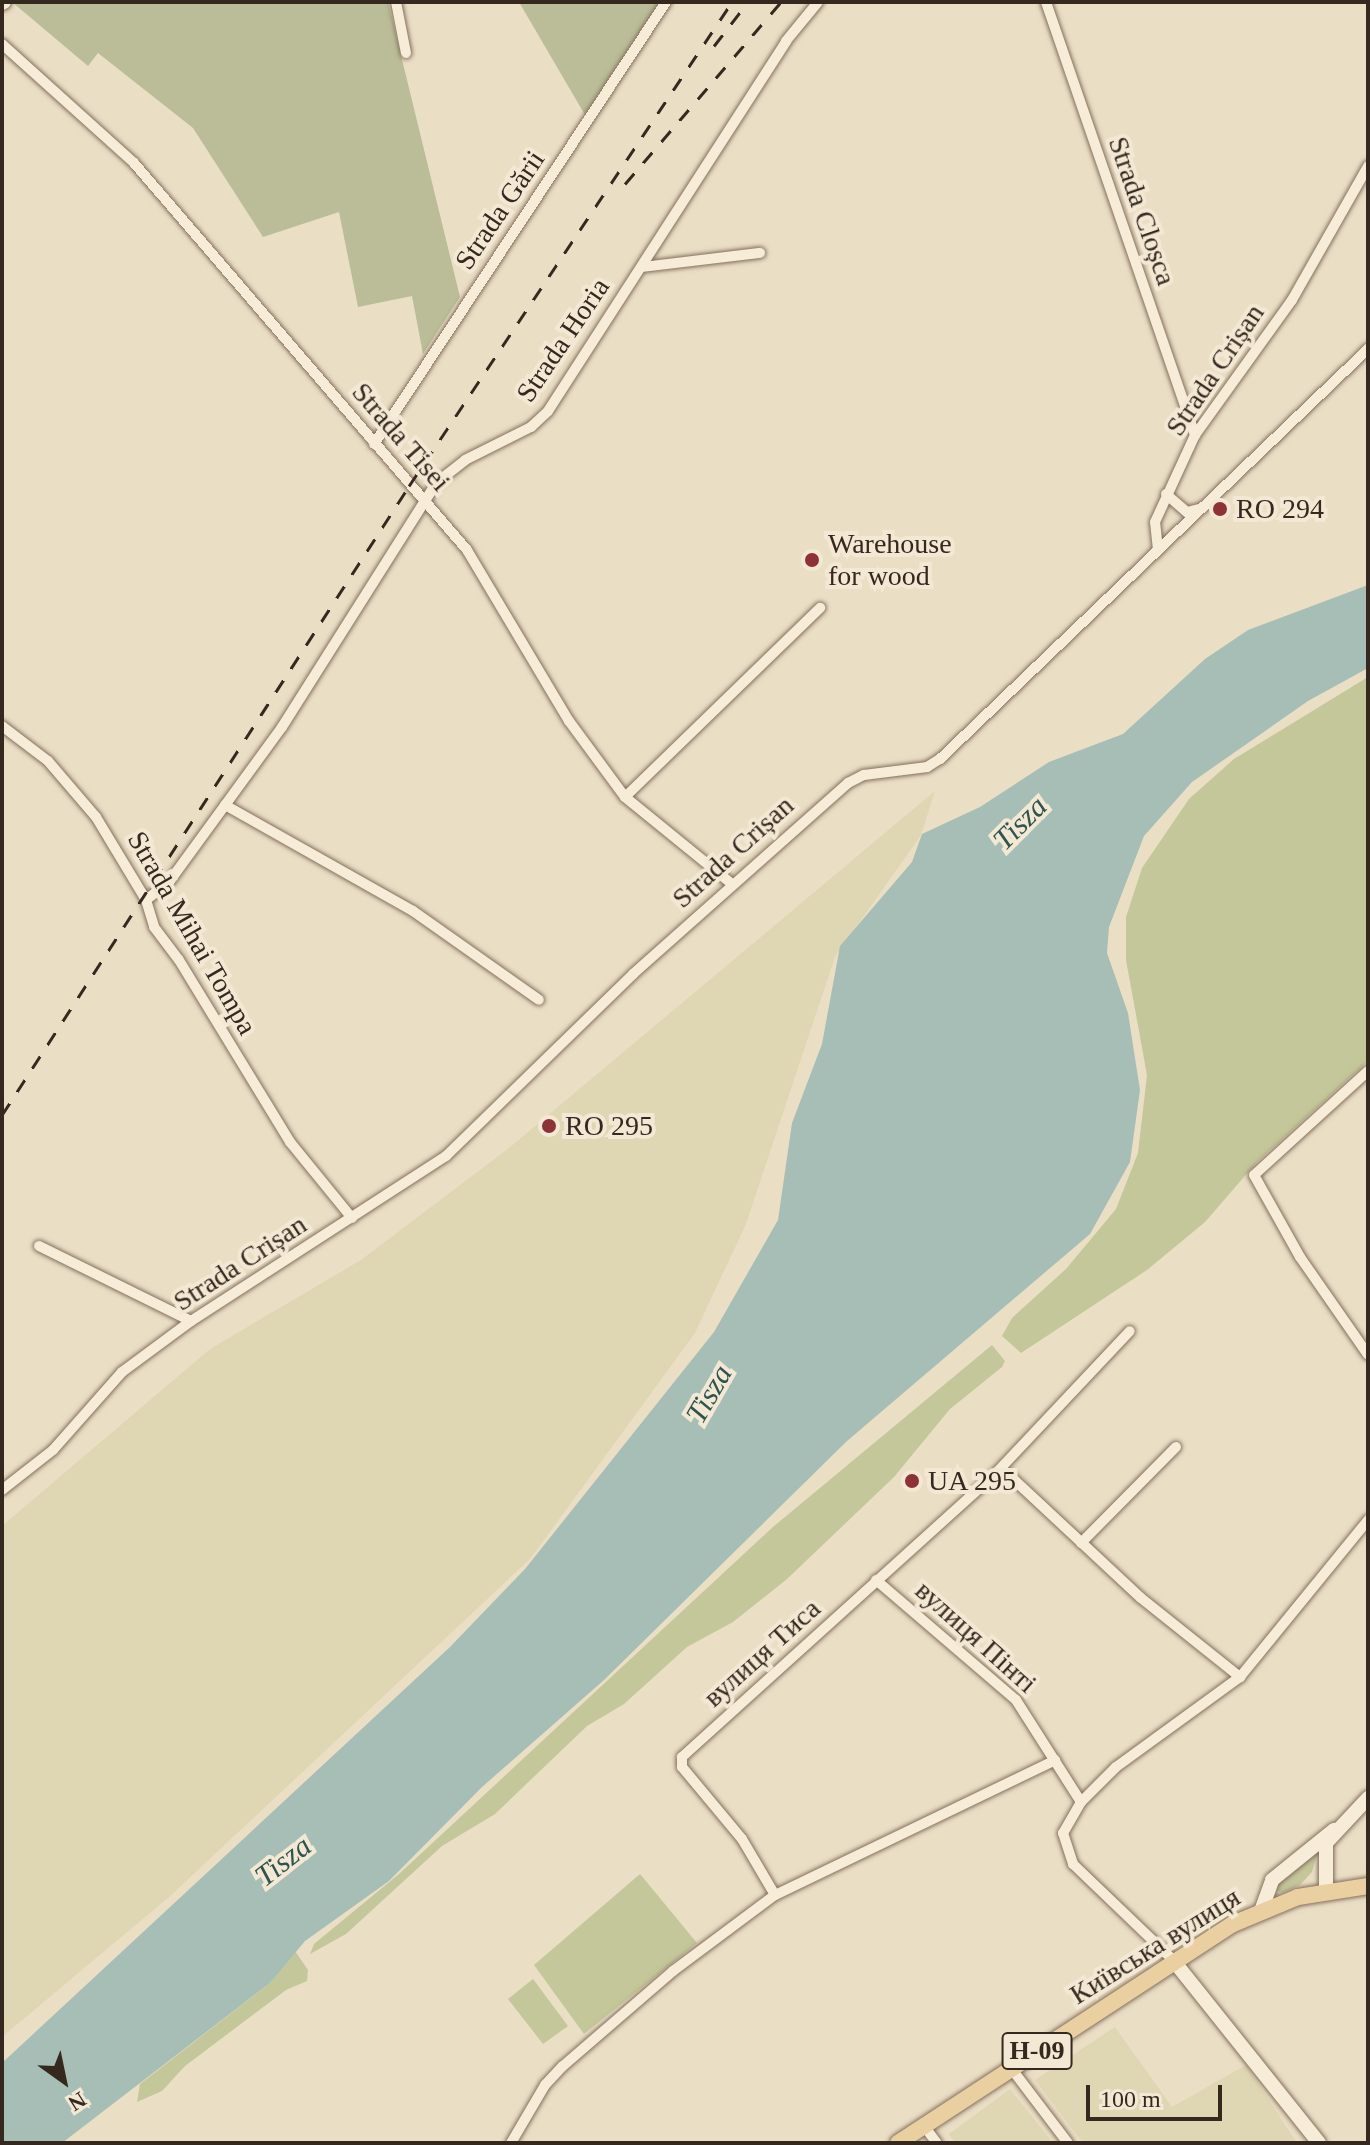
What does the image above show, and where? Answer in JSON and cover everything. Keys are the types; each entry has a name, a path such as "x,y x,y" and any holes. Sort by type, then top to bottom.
{"main road":[{"name":"Н-09","path":"1326,1890 1368,1886"},
{"name":"Київська вулиця","path":"898,2143 1173,1960 1261,1911 1326,1890"}],"street":[{"path":"396,2 406,53"},
{"name":"Strada Gării","path":"374,444 666,2"},
{"name":"Strada Horia","path":"146,900 169,882 282,727 423,499 465,460 540,419 642,267 786,41 818,2"},
{"name":"Strada Cloșca","path":"1046,2 1195,435"},
{"name":"Strada Tisei","path":"2,44 134,163 423,499 485,576 569,721 625,797 732,884"},
{"name":"Strada Crișan","path":"2,1490 53,1450 115,1378 191,1321 446,1156 732,884 848,783 864,775 935,763 1158,550 1155,522 1195,435 1292,300 1368,166"},
{"path":"642,267 760,253"},
{"path":"1158,550 1368,349"},
{"path":"1166,494 1187,512 1201,509"},
{"path":"625,797 820,608"},
{"name":"Strada Mihai Tompa","path":"2,726 48,761 80,796 146,900 154,927 290,1142 352,1218"},
{"path":"225,805 413,911 539,1000"},
{"path":"1368,1071 1254,1175 1368,1355"},
{"path":"39,1246 191,1321"},
{"name":"вулиця Тиса","path":"775,1895 742,1839 682,1767 682,1757 775,1678 876,1580 998,1471 1130,1331"},
{"path":"1081,1543 1176,1447"},
{"path":"998,1471 1240,1677"},
{"path":"1319,2143 1173,1960 1073,1864 1063,1833 1081,1802 1116,1767 1240,1677 1368,1520"},
{"name":"вулиця Пінті","path":"876,1580 1016,1700 1081,1802"},
{"path":"511,2143 545,2085 563,2066 673,1971 775,1895 1055,1760"},
{"path":"1261,1911 1272,1880 1368,1798"},
{"path":"1326,1890 1324,1855 1334,1830"},
{"path":"1011,2068 1068,2143"},
{"path":"924,2126 937,2143"}],"shaded area":[{"path":"935,791 921,835 835,957 746,1224 695,1333 530,1559 169,1897 2,2037 2,1526 210,1349 361,1260 509,1148"},
{"path":"1115,2027 1172,2107 1246,2065 1297,2143 1083,2143 1035,2080"},
{"path":"1010,2089 1053,2143 955,2143 949,2134"}],"green space":[{"path":"12,2 388,2 460,297 423,354 412,296 358,307 339,212 263,237 193,128 98,53 88,66"},
{"path":"519,2 660,2 585,115"},
{"path":"1368,677 1368,1061 1257,1162 1205,1222 1147,1270 1021,1353 1002,1336 1012,1318 1066,1269 1116,1209 1138,1153 1147,1075 1126,960 1126,917 1142,868 1189,799 1234,759"},
{"path":"992,1345 1005,1361 1002,1367 950,1409 894,1477 787,1579 733,1622 687,1647 624,1704 587,1726 495,1814 442,1846 346,1934 310,1954 314,1944 399,1874 773,1527"},
{"path":"1319,1848 1312,1872 1300,1885 1282,1893 1276,1890 1277,1882"},
{"path":"640,1874 697,1943 584,2034 534,1965"},
{"path":"295,1951 308,1970 307,1981 286,1990 185,2066 162,2091 137,2102 140,2084 270,1983"},
{"path":"533,1979 568,2026 543,2044 508,1999"}],"water":[{"name":"Tisza","path":"1368,585 1368,668 1308,701 1192,782 1144,836 1109,927 1107,953 1128,1013 1140,1090 1130,1162 1090,1234 847,1441 604,1680 482,1787 389,1881 305,1941 270,1983 62,2143 2,2143 2,2063 450,1647 525,1569 714,1332 778,1220 792,1123 822,1044 840,946 912,862 922,834 980,807 1049,762 1123,734 1205,659 1248,630"}],"railway":[{"path":"2,1115 409,486 732,2"},
{"path":"714,46 748,2"},
{"path":"625,184 781,2"}],"place":[{"name":"RO 294","path":"1220,509"},
{"name":"Warehouse for wood","path":"812,560"},
{"name":"RO 295","path":"549,1126"},
{"name":"UA 295","path":"912,1481"}]}
